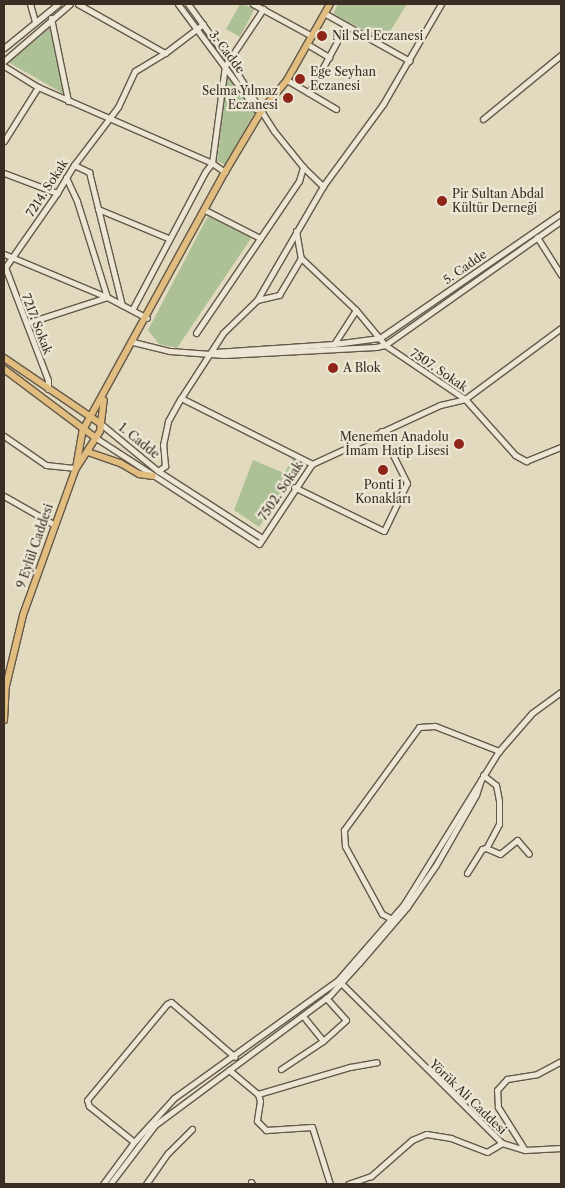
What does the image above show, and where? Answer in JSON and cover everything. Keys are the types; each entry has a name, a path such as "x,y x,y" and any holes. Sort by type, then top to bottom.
{"main road":[{"name":"9 Eylül Caddesi","path":"4,720 4,709 17,638 53,524 76,468 83,430 147,318 225,172 262,110 287,80 330,4"},
{"name":"1. Cadde","path":"4,358 101,424"},
{"name":"1. Cadde","path":"4,369 96,438"},
{"name":"9 Eylül Caddesi","path":"76,468 96,438 101,424 106,392"},
{"path":"88,452 120,463 139,474 155,474"}],"street":[{"path":"30,4 35,22"},
{"path":"4,48 58,4"},
{"path":"4,61 51,18 70,4"},
{"path":"78,4 165,53"},
{"name":"3. Cadde","path":"178,4 256,109 262,110"},
{"name":"3. Cadde","path":"188,4 303,167 323,186"},
{"path":"253,4 312,36"},
{"path":"155,474 165,466 162,445 168,421 181,398 212,353 223,333 257,300 323,186 410,60 441,4"},
{"path":"132,310 168,238 212,163 225,66 230,62 263,9"},
{"path":"324,13 410,60"},
{"path":"51,18 68,101"},
{"name":"7214. Sokak","path":"4,268 57,194 74,164 108,119 135,71 165,53 203,24"},
{"path":"309,92 346,25"},
{"path":"307,44 329,57"},
{"path":"483,120 561,55"},
{"path":"4,66 38,87 212,163 225,172"},
{"path":"287,80 336,109"},
{"path":"4,140 38,87"},
{"path":"74,164 89,172 122,305"},
{"path":"196,333 298,181 303,167"},
{"path":"4,173 57,194"},
{"path":"66,177 77,201 106,297"},
{"path":"98,209 168,238"},
{"path":"205,210 260,238"},
{"name":"5. Cadde","path":"380,338 561,213"},
{"path":"133,342 170,351 224,355 297,353 385,345 561,221"},
{"path":"257,300 279,296 300,258 296,231"},
{"path":"537,237 561,275"},
{"path":"4,254 13,256 106,297 147,318"},
{"path":"300,258 356,310 385,345"},
{"name":"7217. Sokak","path":"4,268 27,323 48,389"},
{"path":"27,323 106,297"},
{"path":"334,344 356,310"},
{"path":"465,399 561,328"},
{"path":"212,353 334,344 380,338"},
{"name":"7507. Sokak","path":"385,345 465,399 521,459 533,460 561,447"},
{"path":"181,398 312,464"},
{"name":"7502. Sokak","path":"259,544 294,487 312,464 440,405 465,399"},
{"name":"1. Cadde","path":"101,424 155,474 259,544"},
{"path":"294,487 384,531 408,483 381,431"},
{"path":"4,436 46,465 76,468"},
{"name":"1. Cadde","path":"96,438 262,538"},
{"path":"4,496 53,524"},
{"path":"110,1184 155,1125 326,998 392,919 499,751 532,713 561,692"},
{"path":"392,919 382,914 345,846 344,830 419,727 435,726 499,751"},
{"path":"467,873 482,849 486,848 499,824 499,801 496,784 483,774"},
{"path":"103,1184 134,1142 174,1098 235,1057 339,982 407,908 436,865 476,796 483,774"},
{"path":"486,848 500,854 517,840 530,854"},
{"name":"Yörük Ali Caddesi","path":"339,982 502,1143 495,1150 487,1152 451,1138 426,1134 412,1140 371,1176 348,1184"},
{"path":"281,1069 323,1041 346,1020 326,998"},
{"path":"134,1142 89,1106 87,1100 167,1004 171,1002 235,1057"},
{"path":"303,1016 323,1041"},
{"path":"525,1150 498,1107 497,1090 507,1079 537,1074 561,1061"},
{"path":"258,1094 350,1067 377,1062"},
{"path":"229,1070 258,1094 260,1101 257,1121 266,1130 312,1126 330,1184"},
{"path":"146,1184 168,1153 192,1129"},
{"path":"502,1143 525,1150 561,1148"}],"green space":[{"path":"240,4 255,8 240,37 226,29"},
{"path":"338,4 407,4 384,41 333,14"},
{"path":"45,27 50,28 64,94 8,62 9,58"},
{"path":"227,73 255,112 226,165 217,161"},
{"path":"208,216 252,237 177,348 159,344 148,330"},
{"path":"293,458 303,463 259,527 234,510 253,460 284,473"}],"place":[{"name":"Nil Sel Eczanesi","path":"322,36"},
{"name":"Ege Seyhan Eczanesi","path":"300,79"},
{"name":"Selma Yılmaz Eczanesi","path":"288,98"},
{"name":"Pir Sultan Abdal Kültür Derneği","path":"442,201"},
{"name":"A Blok","path":"333,368"},
{"name":"Menemen Anadolu İmam Hatip Lisesi","path":"459,444"},
{"name":"Ponti 1 Konakları","path":"383,470"}]}
